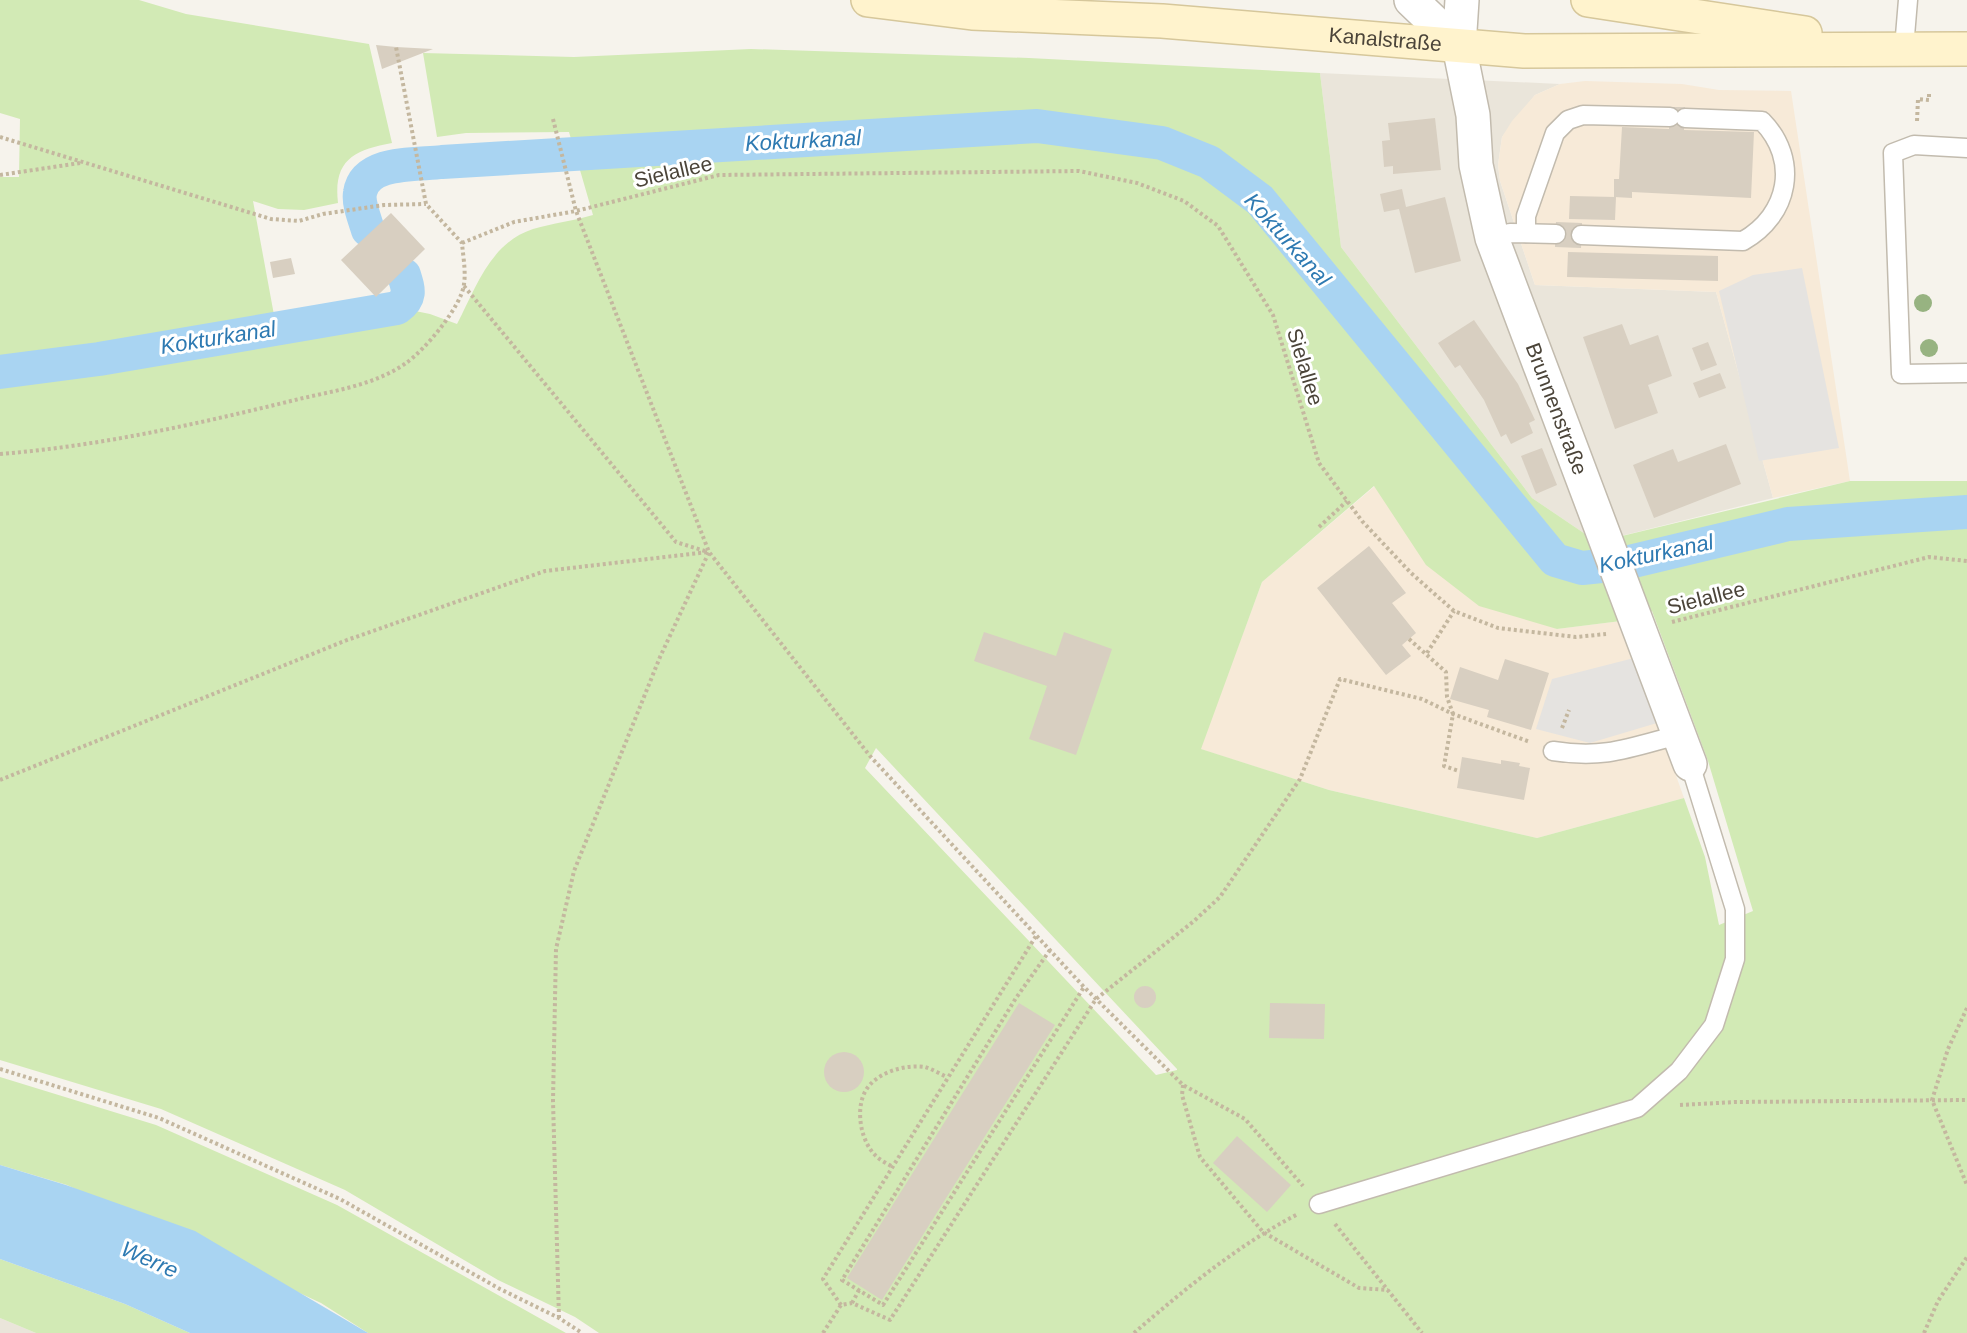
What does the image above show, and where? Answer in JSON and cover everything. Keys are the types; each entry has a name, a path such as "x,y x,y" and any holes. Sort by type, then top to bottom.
{"main road":[{"name":"Kanalstraße","path":"868,0 972,13 1162,21 1524,51 1967,49"},
{"name":"Kanalstraße","path":"1587,0 1904,48"}],"street":[{"path":"1411,0 1459,46"},
{"name":"Brunnenstraße","path":"1462,0 1459,46 1473,115 1476,165 1492,238 1684,750"}],"lane":[{"path":"1904,48 1908,0"},
{"path":"1526,232 1526,216 1555,132 1568,120 1583,114 1762,121 1776,135 1784,163 1786,186 1775,214 1760,231 1743,241 1581,236"},
{"path":"1967,148 1914,145 1893,153 1901,374 1967,373"},
{"path":"1492,238 1510,233 1556,234"},
{"path":"1319,1204 1637,1108 1679,1071 1714,1025 1736,959 1735,909 1684,750 1583,756 1553,751"}],"path":[{"path":"0,454 53,450 183,428 369,382 405,364 423,349 440,330 464,286 462,243 426,204 396,47"},
{"path":"1918,109 1918,99 1929,100 1929,94"},
{"path":"553,119 576,211 709,552 870,756 1084,987 1183,1084 1245,1119 1319,1204 1422,1333"},
{"path":"0,137 271,219 299,221 384,205 426,204"},
{"path":"0,175 84,162"},
{"name":"Sielallee","path":"462,243 514,222 576,211 719,175 1079,171 1137,183 1184,201 1218,226 1273,315 1319,463 1362,521 1411,573 1454,611 1498,628 1576,637 1633,617 1929,557 1967,561"},
{"path":"464,286 676,542 709,552"},
{"path":"1319,527 1347,501"},
{"path":"0,780 347,640 545,571 709,552"},
{"path":"560,1318 553,1101 556,949 574,871 660,657 709,552"},
{"path":"1427,654 1454,611"},
{"path":"1409,639 1446,672 1447,697 1453,714 1444,766 1460,771"},
{"path":"823,1333 841,1305 852,1303 890,1320 1096,999 1194,921 1220,897 1300,779 1341,679 1422,699 1453,714 1553,751"},
{"path":"841,1305 823,1279 946,1077 1036,936"},
{"path":"1050,950 1016,999 842,1280 883,1305 1084,987"},
{"path":"1967,1008 1948,1049 1932,1100 1967,1185"},
{"path":"891,1166 874,1155 865,1139 861,1124 861,1107 866,1089 893,1070 910,1067 926,1067 946,1077"},
{"path":"0,1069 159,1118 340,1199 500,1289 560,1318 582,1333"},
{"path":"1183,1084 1182,1095 1200,1157 1263,1232 1359,1288 1388,1290"},
{"path":"1637,1108 1736,1102 1967,1100"},
{"path":"1134,1333 1179,1294 1263,1232 1319,1204"},
{"path":"1924,1333 1938,1301 1967,1257"},
{"path":"852,1303 859,1290"}],"shaded area":[{"path":"1320,73 1560,84 1535,95 1502,137 1498,165 1500,181 1535,285 1716,292 1773,498 1597,542 1532,498 1341,247"},
{"path":"1585,81 1682,84 1719,90 1791,91 1850,481 1773,498 1716,292 1535,285 1500,181 1498,165 1502,137 1512,121 1535,95 1560,84"},
{"path":"1802,268 1839,448 1759,461 1719,291 1753,275"},
{"path":"1375,486 1426,564 1557,629 1621,621 1684,798 1537,838 1329,790 1200,749 1262,582"},
{"path":"1634,658 1657,723 1590,743 1536,729 1552,679"},
{"path":"0,1318 36,1333 0,1333"}],"green space":[{"path":"0,0 139,0 186,14 369,44 392,143 367,149 349,160 339,176 338,203 304,210 278,209 253,201 274,315 356,299 430,314 457,324 486,268 506,245 533,229 593,215 569,132 466,133 437,137 423,53 574,57 751,49 1029,58 1320,73 1341,247 1532,498 1597,542 1850,481 1967,481 1967,1333 599,1333 575,1317 498,1280 345,1190 161,1109 0,1060 0,177 19,177 20,119 0,113","holes":["1374,486 1426,565 1479,606 1557,629 1621,621 1652,611 1708,761 1753,911 1719,925 1705,857 1684,798 1537,838 1329,790 1201,749 1262,582","876,748 1177,1069 1177,1070 1156,1075 865,768"]},
{"path":"0,1077 156,1125 337,1205 566,1333 368,1333 321,1303 67,1185 0,1165"},
{"path":"0,1259 125,1304 190,1333 36,1333 0,1318"}],"water":[{"name":"Werre","path":"0,1165 66,1185 195,1231 368,1333 190,1333 125,1304 0,1259"}],"building":[{"path":"376,45 396,47 433,49 382,69"},
{"path":"1670,107 1685,107 1684,130 1754,132 1751,198 1632,192 1632,198 1614,197 1614,179 1619,179 1622,127 1669,129"},
{"path":"1435,118 1441,170 1393,174 1393,166 1384,167 1382,141 1390,140 1388,123"},
{"path":"1402,189 1406,207 1445,197 1461,261 1415,273 1399,209 1384,212 1380,194"},
{"path":"1570,196 1616,197 1615,220 1569,219"},
{"path":"391,213 425,249 376,297 341,260"},
{"path":"1556,222 1582,223 1581,248 1555,247"},
{"path":"1568,252 1718,256 1718,281 1567,277"},
{"path":"291,258 295,274 273,278 270,262"},
{"path":"1474,320 1518,384 1535,420 1529,423 1533,433 1511,444 1506,434 1501,437 1484,400 1460,365 1455,368 1438,343"},
{"path":"1622,324 1630,345 1658,335 1672,376 1648,385 1658,413 1615,429 1583,337"},
{"path":"1708,342 1717,365 1701,371 1692,348"},
{"path":"1720,373 1726,388 1699,398 1693,383"},
{"path":"1726,444 1741,484 1654,518 1633,465 1673,449 1678,462"},
{"path":"1542,448 1557,485 1536,494 1521,456"},
{"path":"1369,546 1406,593 1392,603 1416,633 1402,645 1411,656 1386,675 1317,588"},
{"path":"984,632 1056,656 1064,632 1112,649 1076,755 1029,739 1047,686 974,661"},
{"path":"1505,659 1549,673 1531,730 1487,717 1489,710 1450,699 1460,667 1498,680"},
{"path":"1462,757 1501,764 1501,760 1520,763 1519,766 1530,768 1524,800 1457,788"},
{"path":"1145,986 1155,993 1156,997 1149,1007 1145,1008 1135,1001 1134,997 1141,987"},
{"path":"1019,1003 1055,1025 882,1300 847,1278"},
{"path":"1270,1003 1325,1004 1324,1039 1269,1038"},
{"path":"844,1052 852,1053 858,1058 863,1064 863,1080 858,1086 852,1091 844,1092 836,1091 830,1086 825,1080 824,1072 825,1064 830,1058 836,1053"},
{"path":"1237,1136 1291,1185 1267,1212 1213,1163"}],"waterway":[{"name":"Kokturkanal","path":"368,230 360,202 364,182 382,169 407,164 1037,126 1162,143 1209,162 1260,200 1555,560 1582,568 1621,564 1788,524 1967,512"},
{"name":"Kokturkanal","path":"0,372 99,359 397,308 405,301 408,294 404,275"}]}
